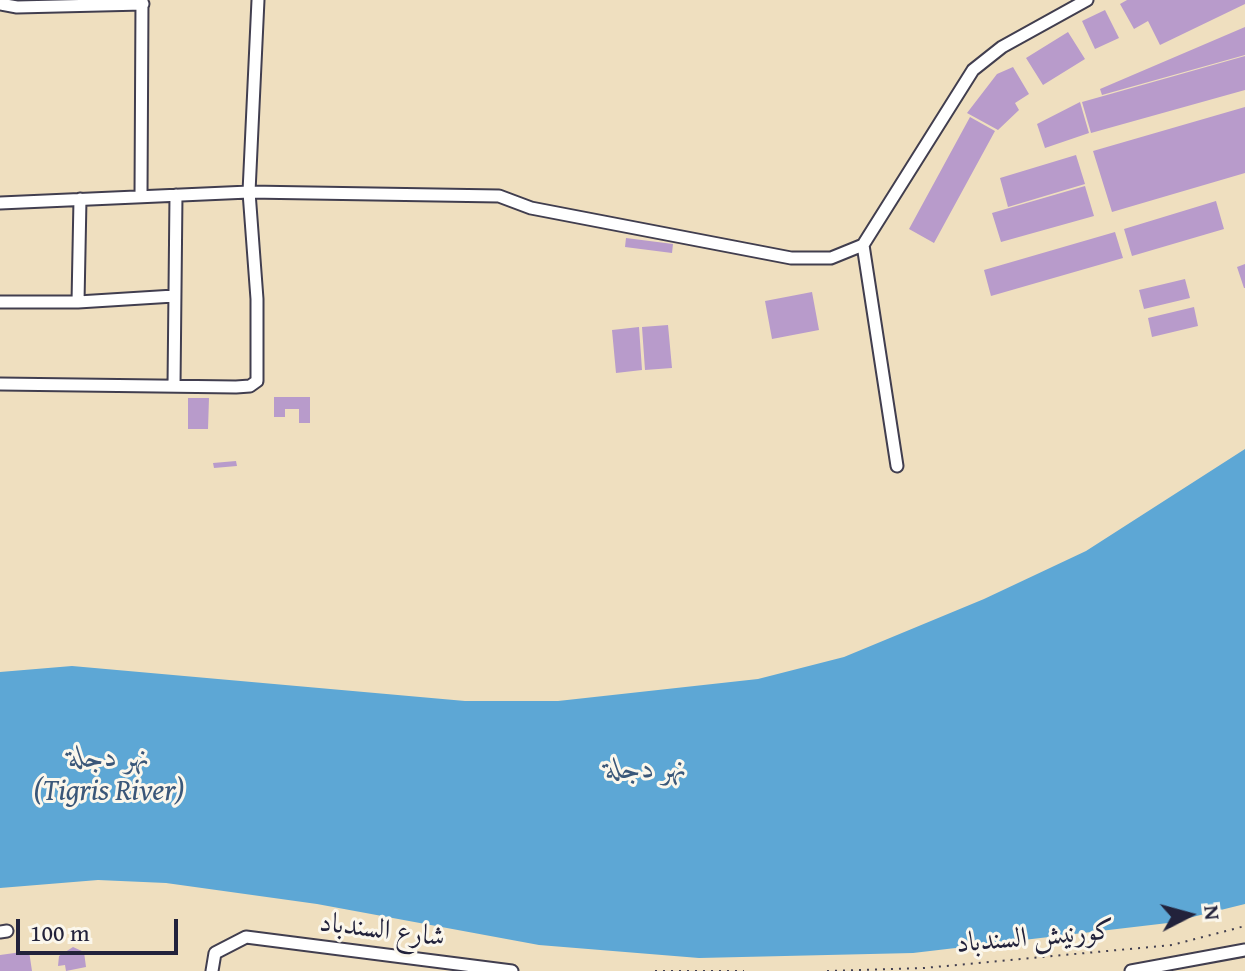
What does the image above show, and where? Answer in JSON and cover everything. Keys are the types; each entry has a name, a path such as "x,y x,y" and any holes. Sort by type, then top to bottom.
{"street":[{"path":"0,384 250,386 257,381 257,299 249,192 258,0"},
{"path":"0,203 249,192 499,196 531,208 791,258 831,258 863,245 973,70 1002,47 1087,0"},
{"path":"0,4 17,7 142,2 141,196"},
{"path":"174,386 176,195"},
{"path":"78,302 80,199"},
{"path":"863,245 897,466"},
{"path":"0,302 78,302 174,296"},
{"name":"شارع السندباد","path":"212,971 215,953 246,937 512,971"},
{"path":"1131,971 1167,969 1245,950"}],"path":[{"name":"كورنيش السندباد","path":"827,971 924,968 1172,945 1245,926"},
{"path":"655,971 744,971"}],"water":[{"path":"1245,449 1245,904 1168,923 913,953 699,958 539,945 317,904 166,883 98,880 0,888 0,672 72,666 465,701 558,701 758,679 844,657 984,599 1086,551"}],"building":[{"path":"1127,0 1245,0 1245,4 1160,45 1148,21 1134,29 1120,4"},
{"path":"1105,10 1119,38 1095,49 1082,21"},
{"path":"1245,27 1245,55 1102,95 1100,89"},
{"path":"1068,32 1085,59 1043,85 1026,58"},
{"path":"1245,56 1245,90 1091,133 1082,102"},
{"path":"1013,67 1029,94 1015,103 1019,110 998,130 967,113 997,74"},
{"path":"1080,102 1089,133 1045,148 1037,124"},
{"path":"1245,107 1245,173 1112,212 1093,151"},
{"path":"970,117 995,131 934,243 909,229"},
{"path":"1076,155 1085,184 1008,207 1000,178"},
{"path":"1085,186 1094,216 1001,242 992,213"},
{"path":"1216,201 1224,229 1132,256 1124,229"},
{"path":"1115,232 1123,258 991,296 984,270"},
{"path":"626,238 673,244 672,253 625,247"},
{"path":"1245,264 1245,288 1244,288 1237,267"},
{"path":"1185,279 1190,298 1144,309 1139,290"},
{"path":"812,292 819,330 772,339 765,301"},
{"path":"1194,307 1198,326 1152,337 1148,318"},
{"path":"668,325 672,368 645,370 642,327"},
{"path":"639,327 642,370 616,373 612,330"},
{"path":"274,397 310,397 310,423 299,423 299,409 285,409 285,417 274,417"},
{"path":"188,398 209,398 208,429 188,429"},
{"path":"236,461 237,466 214,468 213,463"},
{"path":"73,947 84,952 86,967 66,971 65,965 58,966 59,956"},
{"path":"29,951 32,971 0,971 0,955"}],"water label":[{"name":"نهر دجلة","path":"646,770"},
{"name":"نهر دجلة (Tigris River)","path":"109,775"}]}
